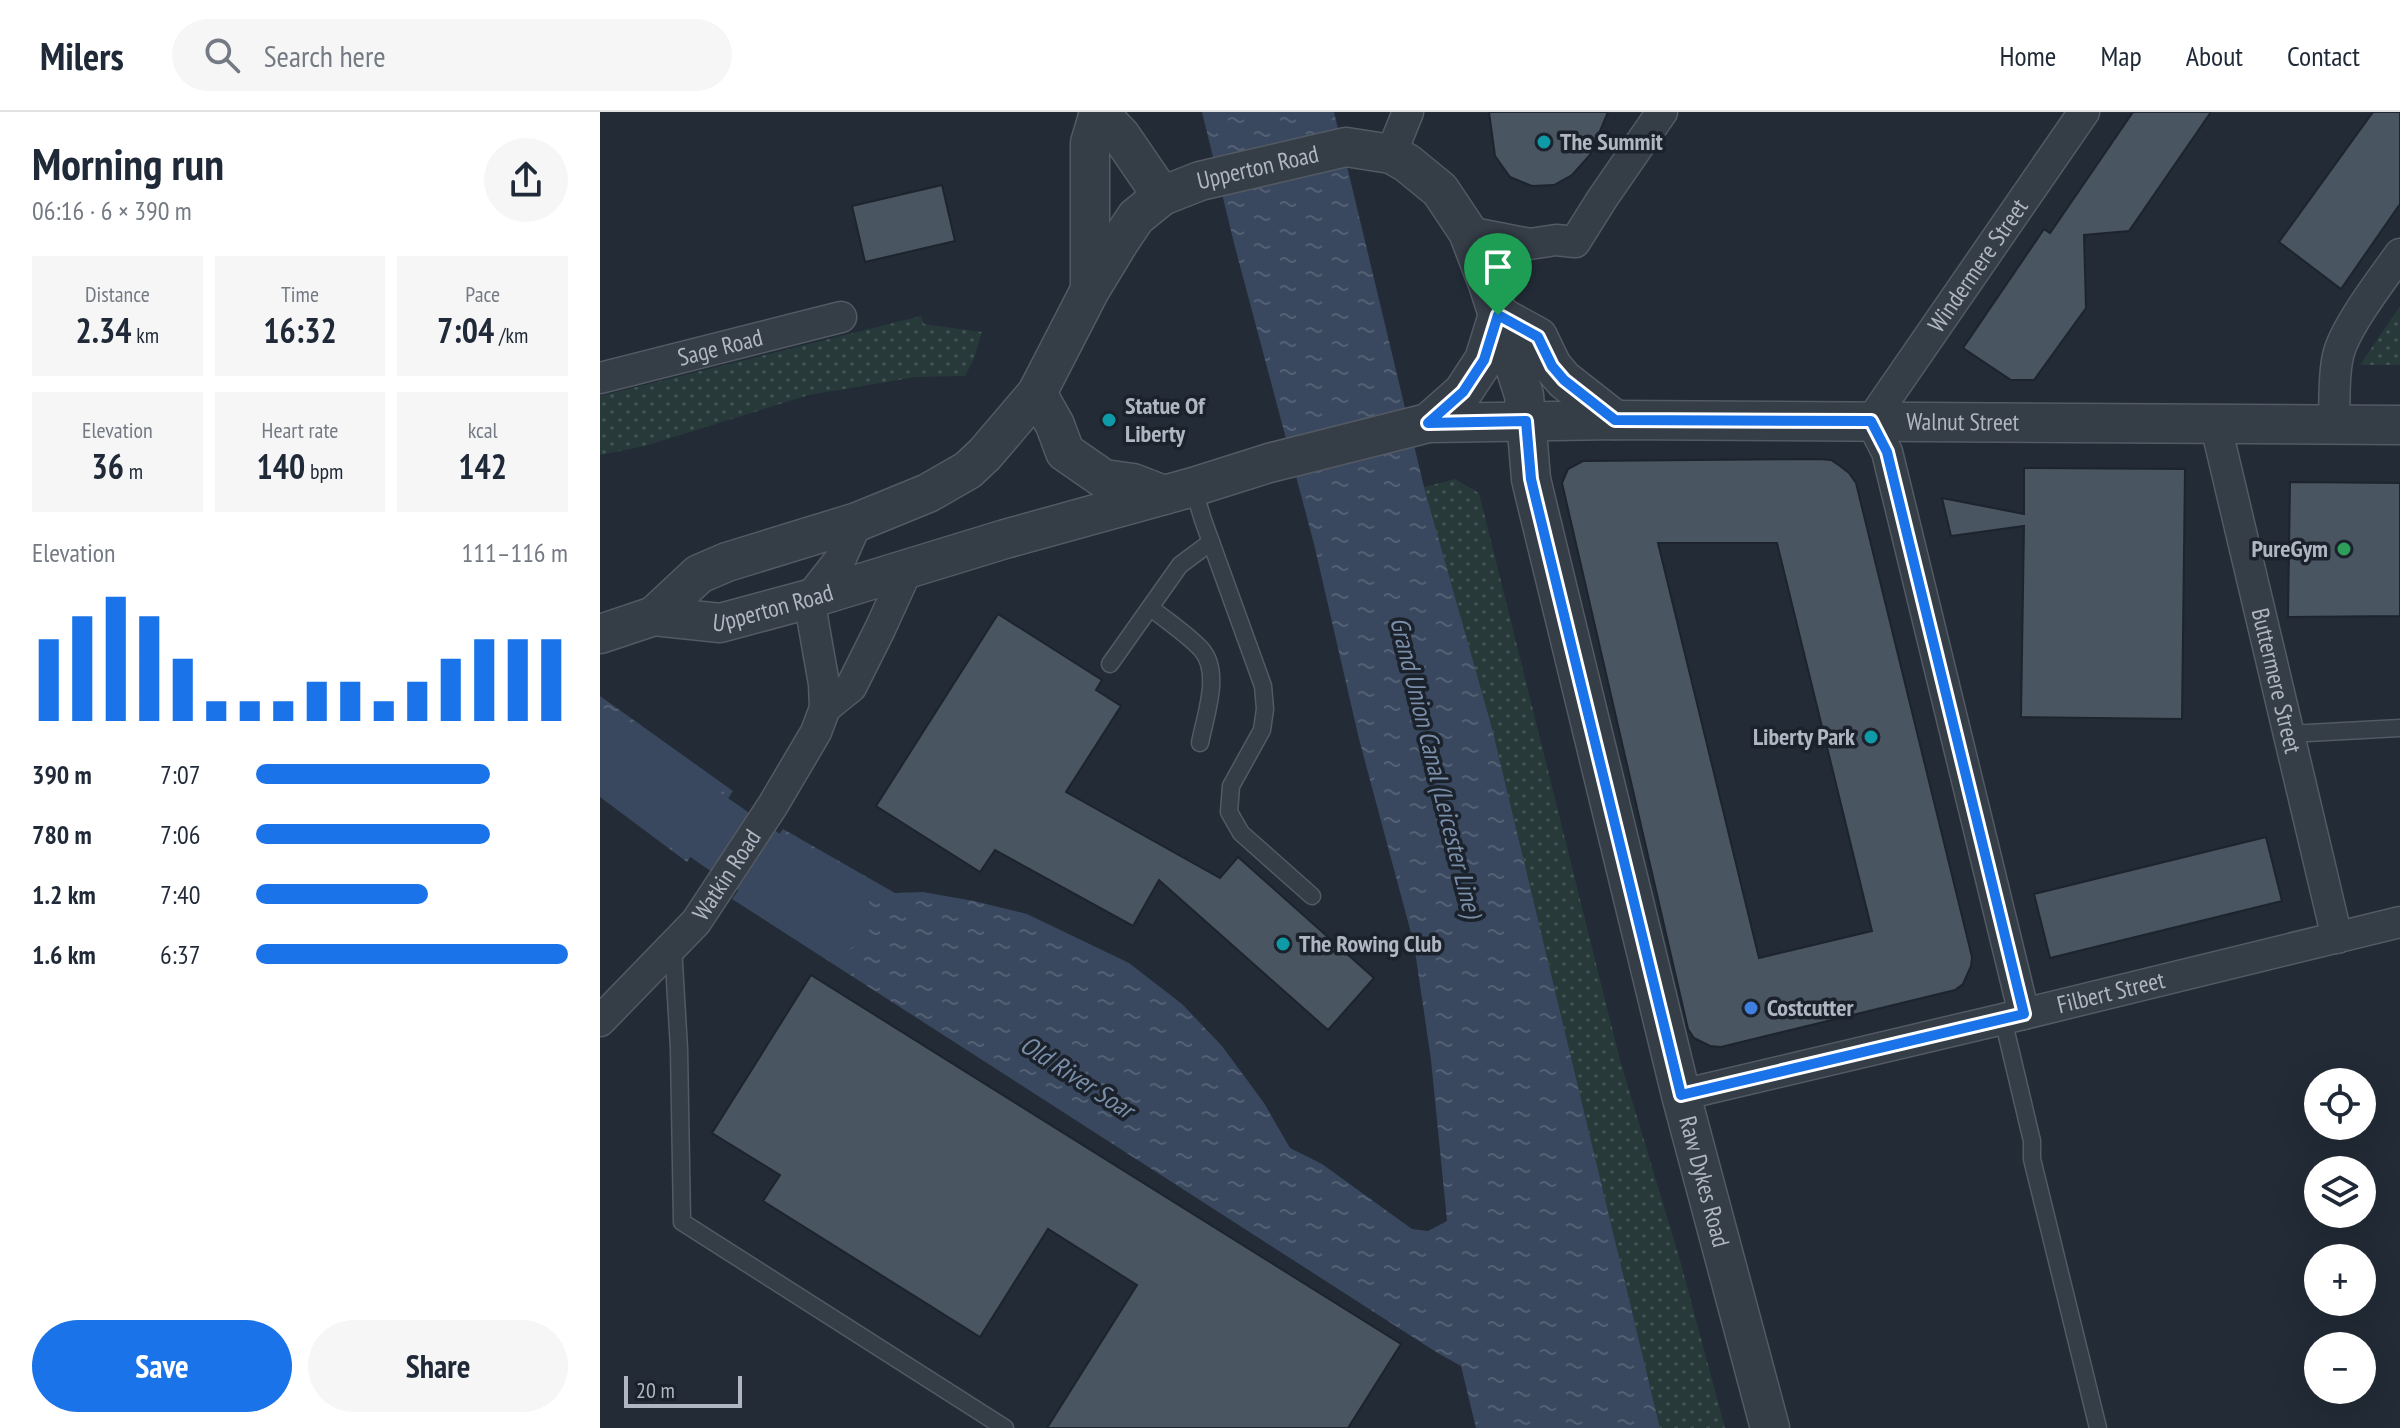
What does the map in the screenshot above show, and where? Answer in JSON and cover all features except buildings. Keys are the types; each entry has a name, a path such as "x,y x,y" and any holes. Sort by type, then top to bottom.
{"street":[{"path":"1391,154 1408,112"},
{"path":"1468,232 1530,244 1556,240 1575,242 1662,112"},
{"name":"Windermere Street","path":"1871,421 2084,112"},
{"path":"1090,290 1090,143 1099,113 1121,136 1162,196"},
{"name":"Upperton Road","path":"600,634 654,616 720,623 1269,463 1421,424 1526,421 1524,395 1468,232 1440,190 1420,172 1391,154 1346,147 1200,181 1162,196 1136,217 1090,290 1037,393 968,470 928,493 857,522 727,562 699,574 654,616"},
{"path":"2334,425 2338,354 2344,339 2400,254"},
{"path":"1498,315 1538,337 1552,366 1564,380 1615,420"},
{"name":"Upperton Road","path":"1421,424 1463,392 1484,360 1498,315"},
{"name":"Sage Road","path":"600,378 841,317"},
{"path":"1037,393 1055,425 1065,452 1104,479 1178,491"},
{"name":"Walnut Street","path":"1526,421 2400,425"},
{"name":"Raw Dykes Road","path":"1526,421 1536,500 1681,1095 1770,1428"},
{"path":"1871,421 1887,452 2013,1017"},
{"name":"Buttermere Street","path":"2215,422 2337,938"},
{"path":"809,599 841,558 857,522"},
{"name":"Watkin Road","path":"825,708 851,687 907,570"},
{"name":"Watkin Road","path":"600,1021 696,922 773,805 816,732 825,708 822,662 809,599"},
{"name":"Filbert Street","path":"1681,1095 2400,922"}],"lane":[{"path":"1178,491 1211,542 1263,686 1265,709 1262,730 1231,786 1229,812 1241,833 1312,896"},
{"path":"1110,664 1180,565 1211,542"},
{"path":"1151,608 1203,651 1209,665 1212,680 1200,743"},
{"path":"2289,734 2400,728"},
{"path":"673,946 679,1049 682,1222 1005,1428"},
{"path":"2013,1017 2032,1159 2098,1428"}],"shaded area":[{"path":"2400,306 2400,365 2360,365"},
{"path":"921,316 924,324 982,332 965,376 916,377 809,395 645,446 600,455 600,396"},
{"path":"1455,479 1479,493 1620,1060 1680,1260 1725,1428 1660,1428 1492,728 1424,487"}],"water":[{"name":"Grand Union Canal (Leicester Line)","path":"1202,112 1334,112 1424,487 1492,728 1660,1428 1476,1428 1461,1366 732,899 783,829 895,893 923,892 1027,914 1129,963 1182,1004 1222,1046 1264,1103 1290,1148 1322,1164 1412,1229 1428,1231 1447,1221 1431,1060 1414,944 1359,739 1314,544"},
{"path":"600,696 733,791 687,862 600,797"}],"waterway":[{"name":"Old River Soar","path":"600,752 837,916"}],"place":[{"name":"The Summit","path":"1544,142"},
{"name":"Statue Of Liberty","path":"1109,420"},
{"name":"PureGym","path":"2344,549"},
{"name":"Liberty Park","path":"1871,737"},
{"name":"The Rowing Club","path":"1283,944"},
{"name":"Costcutter","path":"1751,1008"}],"route":[{"path":"1498,315 1538,337 1552,366 1564,380 1615,420 1871,421 1887,452 2024,1014 1681,1095 1531,479 1526,421 1428,423 1463,392 1484,360 1498,315"}]}
